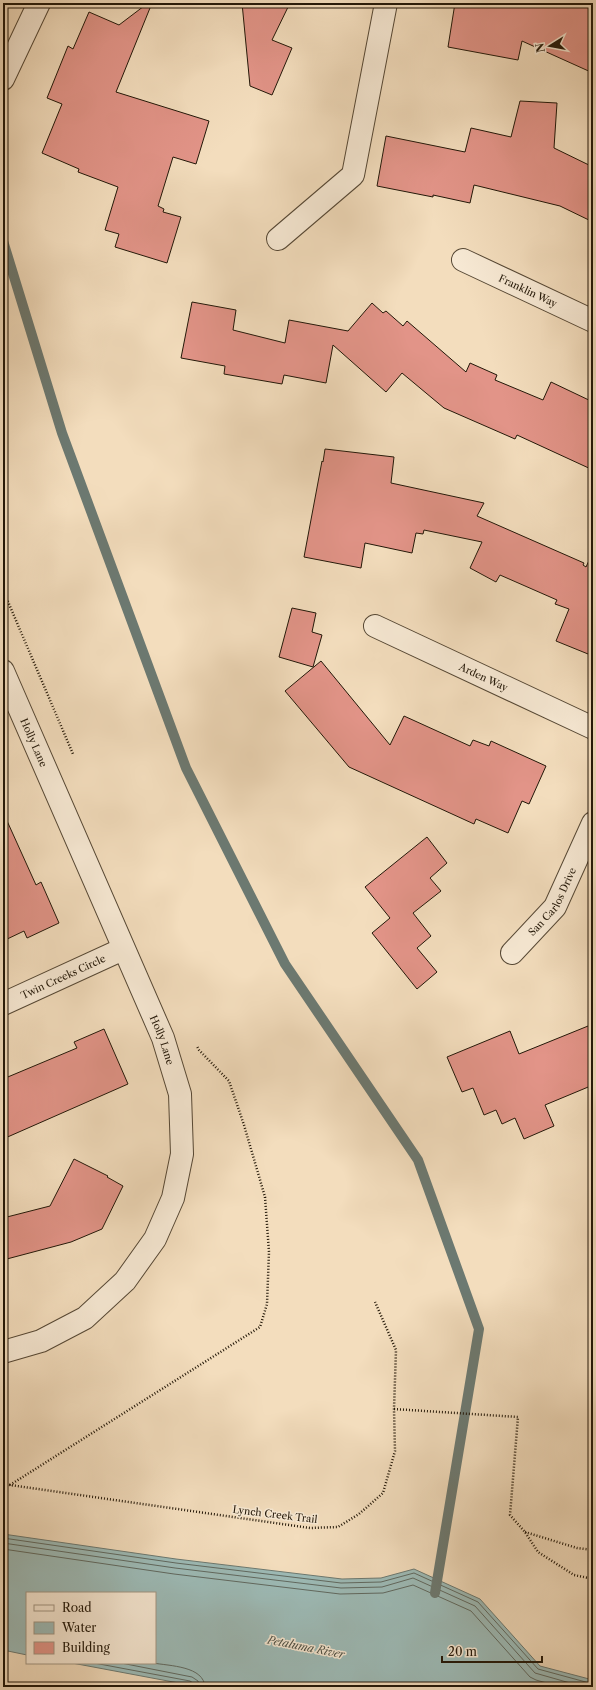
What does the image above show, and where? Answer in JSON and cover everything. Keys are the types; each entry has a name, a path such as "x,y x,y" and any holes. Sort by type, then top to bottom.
{"street":[{"path":"3,79 39,3"},
{"path":"278,239 353,175 386,3"},
{"name":"Franklin Way","path":"463,260 593,321"},
{"name":"Arden Way","path":"375,626 593,728"},
{"name":"Holly Lane","path":"3,670 163,1038 180,1094 182,1154 173,1198 155,1239 125,1281 85,1318 41,1341 3,1352"},
{"name":"San Carlos Drive","path":"512,953 555,907 593,823"},
{"name":"Twin Creeks Circle","path":"3,1004 123,949"}],"path":[{"name":"Lynch Creek Trail","path":"3,1484 310,1528 338,1527 359,1514 383,1493 395,1451 394,1409 396,1350 375,1302"},
{"path":"394,1409 518,1417 510,1515 525,1532 538,1552 574,1575 593,1579"},
{"path":"525,1532 577,1548 593,1550"}],"water":[{"name":"Petaluma River","path":"3,1534 176,1559 342,1579 381,1578 414,1569 480,1599 540,1666 593,1680 593,1687 200,1687 77,1664 156,1664 156,1592 26,1592 26,1655 3,1650"}],"building":[{"path":"148,3 152,3 116,92 209,121 196,164 173,157 158,206 164,209 163,212 181,217 167,263 115,247 119,234 105,230 118,187 78,172 79,169 42,153 62,104 47,98 68,46 73,49 89,12 119,25"},
{"path":"242,3 290,3 272,40 292,48 272,95 250,86"},
{"path":"455,3 593,3 593,73 522,41 518,60 448,47"},
{"path":"520,101 557,103 554,148 593,167 593,222 560,206 474,185 470,203 433,195 433,197 377,186 386,136 465,152 471,128 511,137"},
{"path":"192,302 236,310 233,330 285,343 289,320 348,331 372,303 383,313 386,311 403,326 407,321 466,372 470,363 497,375 495,380 543,400 551,382 593,402 593,470 517,435 515,439 444,408 402,373 386,392 333,345 326,383 284,375 282,384 224,374 225,366 181,358"},
{"path":"325,449 394,457 391,483 484,503 477,516 584,563 583,565 586,567 593,552 593,656 556,641 569,609 555,604 557,600 500,575 496,582 470,568 482,542 424,530 423,534 416,533 412,553 365,543 361,568 304,557"},
{"path":"292,608 316,613 312,632 322,635 313,667 279,657"},
{"path":"321,661 390,745 404,716 470,746 473,740 489,746 491,741 546,766 529,804 522,801 508,833 476,819 474,824 349,767 285,691"},
{"path":"3,812 36,885 41,882 59,923 27,938 24,931 3,941"},
{"path":"427,837 447,863 430,878 441,891 413,913 431,936 417,948 437,972 417,989 372,933 390,918 365,887"},
{"path":"593,1024 593,1085 545,1105 554,1126 524,1139 515,1118 502,1124 496,1110 484,1115 473,1088 462,1092 447,1057 510,1031 519,1054"},
{"path":"104,1029 128,1084 3,1139 3,1079 77,1048 74,1042"},
{"path":"74,1159 108,1176 107,1177 123,1186 102,1229 71,1242 3,1260 3,1218 50,1206"}],"waterway":[{"path":"3,241 62,433 186,768 285,964 418,1160 479,1329 435,1593"}]}
